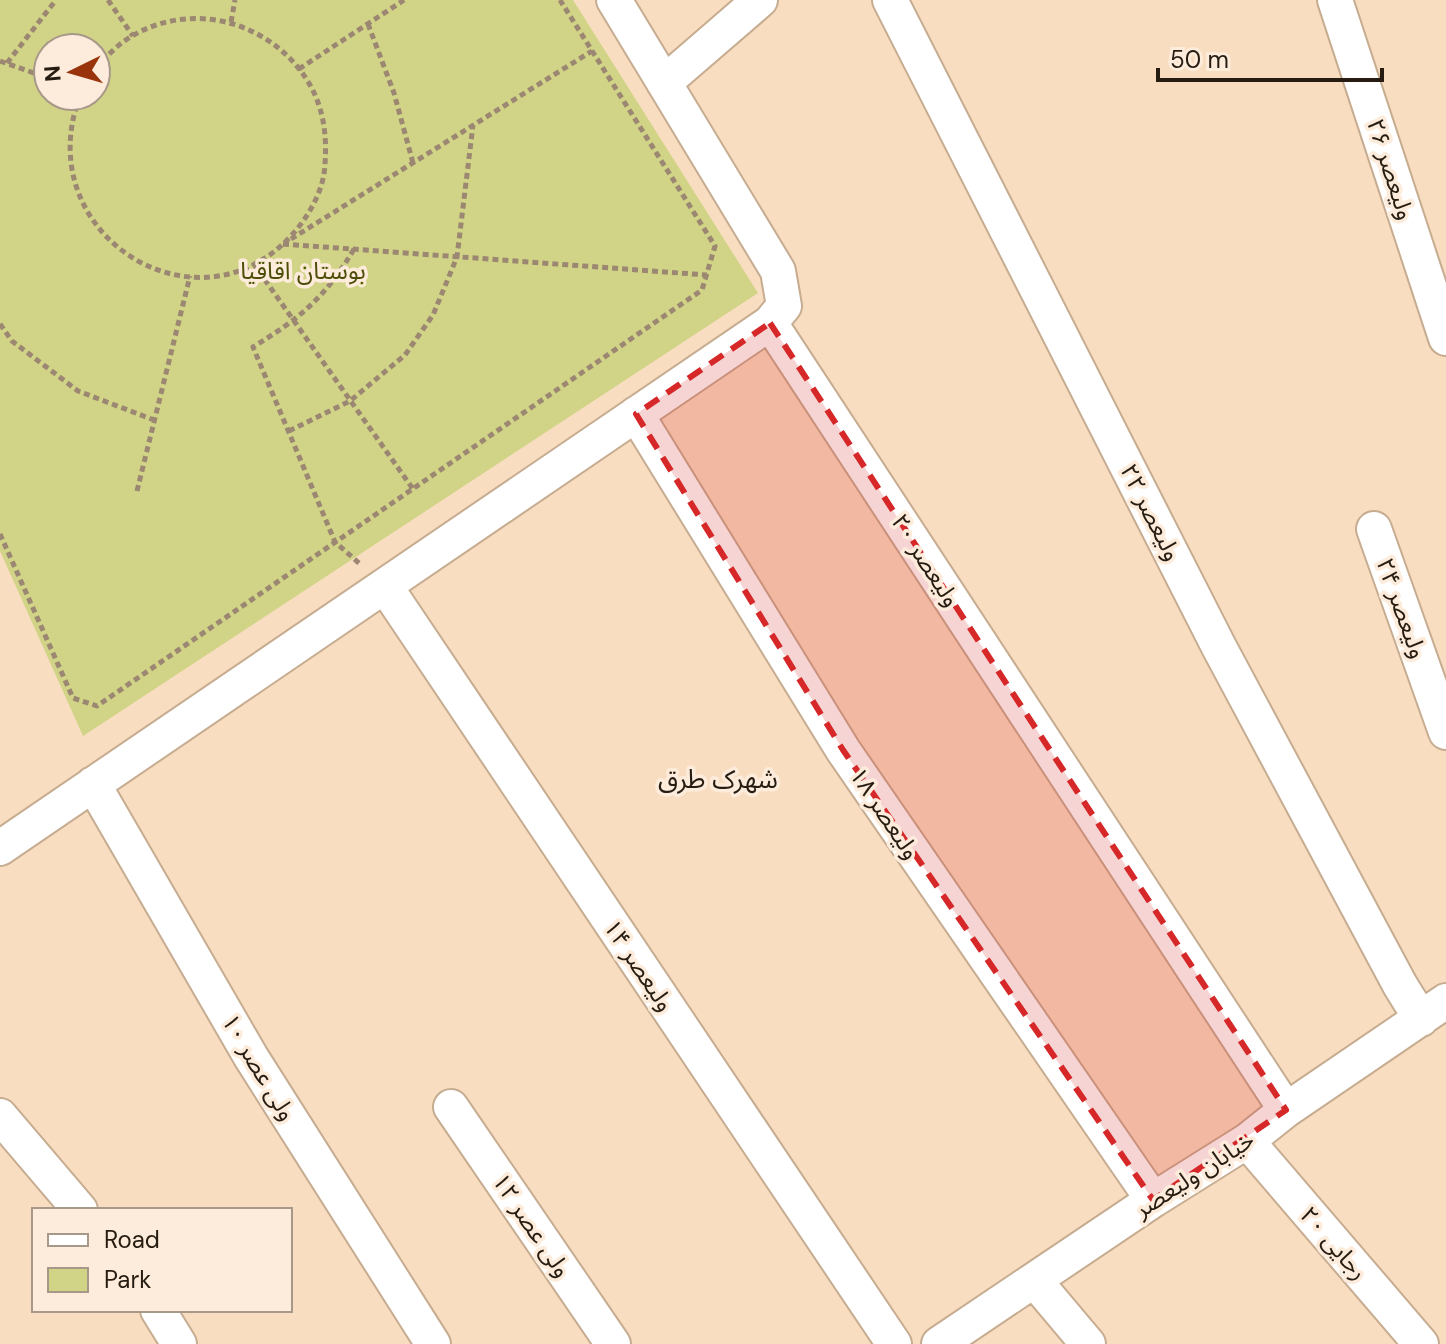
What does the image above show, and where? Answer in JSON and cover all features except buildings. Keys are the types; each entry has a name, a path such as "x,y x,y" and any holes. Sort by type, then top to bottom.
{"street":[{"path":"0,848 770,323 784,306 778,271 614,0"},
{"path":"664,83 760,0"},
{"name":"ولیعصر ۲۲","path":"890,0 1227,661 1400,985 1439,1007"},
{"name":"ولیعصر ۲۶","path":"1335,0 1446,338"},
{"name":"ولیعصر ۲۰","path":"770,323 1286,1110"},
{"name":"ولیعصر ۱۸","path":"636,414 843,750 1153,1200"},
{"name":"ولیعصر ۲۴","path":"1374,529 1446,732"},
{"name":"ولیعصر ۱۴","path":"385,586 894,1344"},
{"name":"ولی عصر ۱۰","path":"93,784 251,1057 433,1344"},
{"name":"خیابان ولیعصر","path":"939,1344 1153,1200 1247,1141 1286,1110 1439,1007"},
{"name":"ولی عصر ۱۲","path":"451,1107 613,1344"},
{"path":"0,1116 78,1208"},
{"name":"رجایی ۲۰","path":"1247,1141 1421,1344"},
{"path":"1035,1281 1088,1344"},
{"path":"159,1312 179,1344"}],"path":[{"path":"32,72 3,62 56,0"},
{"path":"108,0 133,36"},
{"path":"231,22 235,0"},
{"path":"299,69 404,0"},
{"path":"0,534 73,698 97,706 702,290 715,246 560,0"},
{"path":"112,51 156,25 180,19 206,18 231,22 254,31 276,44 299,69 309,82 319,105 326,130 326,155 323,180 314,204 300,226 283,244"},
{"path":"368,24 394,93 413,163"},
{"path":"75,112 71,127 70,165 76,189 102,233 141,264 190,276 215,275 253,263 592,51"},
{"path":"289,431 350,401 405,355 433,315 457,257 473,125"},
{"path":"283,244 707,275"},
{"path":"354,249 335,281 294,321 253,347 335,542 385,586"},
{"path":"253,263 413,489"},
{"path":"137,491 190,276"},
{"path":"0,324 12,341 78,391 154,420"}],"highlighted area":[{"path":"770,323 1286,1110 1153,1200 843,750 636,414"}],"green space":[{"name":"بوستان اقاقیا","path":"0,0 573,0 758,293 83,736 0,551"}],"district":[{"name":"شهرک طرق","path":"718,779"}]}
